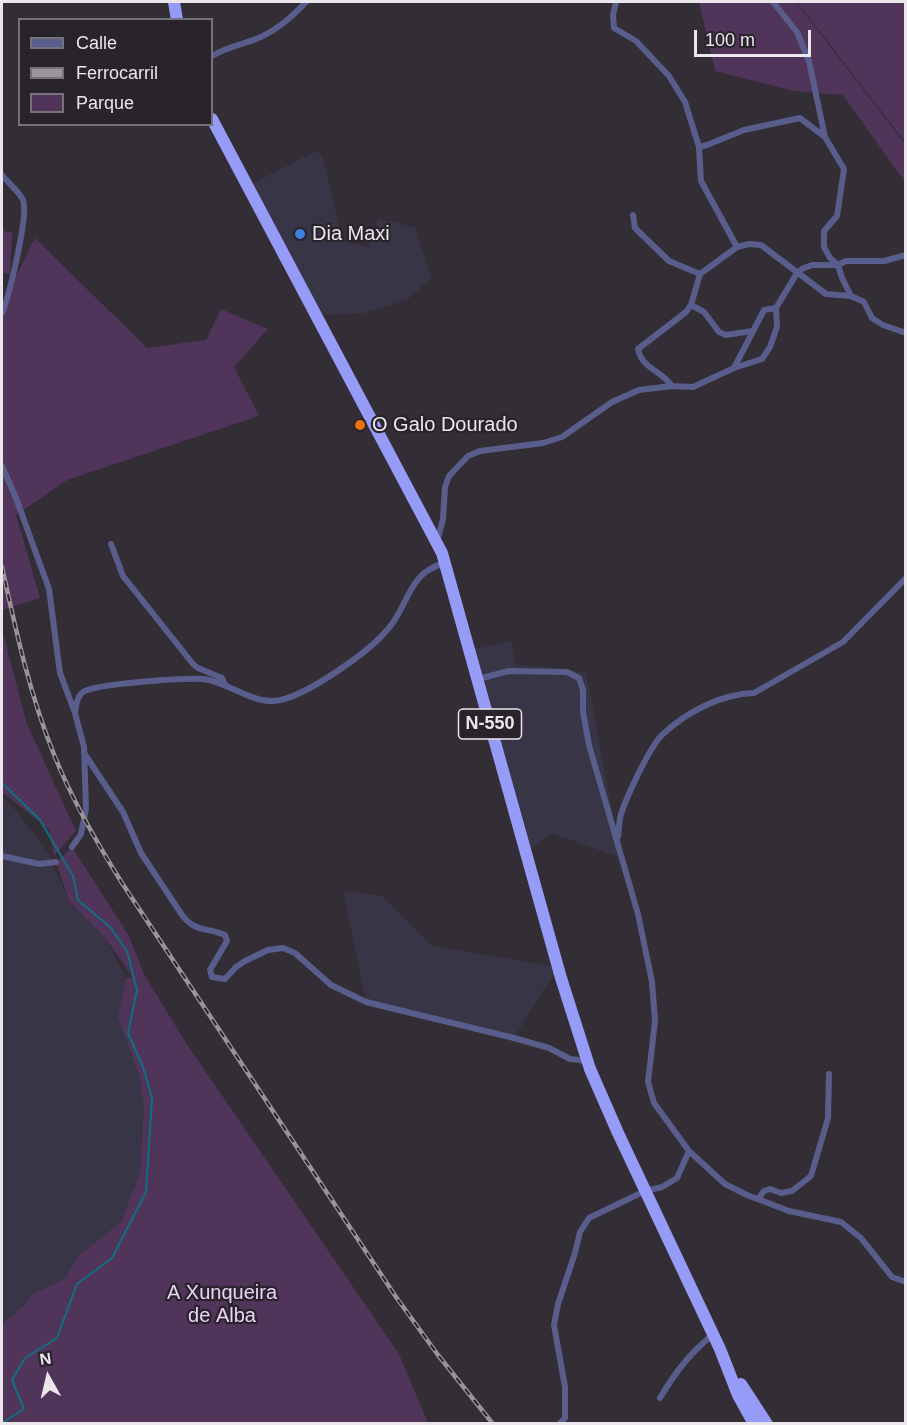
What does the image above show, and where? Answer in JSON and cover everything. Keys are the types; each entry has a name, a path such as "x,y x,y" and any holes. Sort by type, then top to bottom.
{"highway":[{"path":"174,2 177,18"},
{"name":"N-550","path":"213,121 437,543 445,563 587,1061 645,1191 720,1349 738,1395 754,1423"},
{"name":"N-550","path":"720,1349 767,1424"}],"street":[{"path":"213,55 224,48 258,39 289,18 306,2"},
{"path":"616,2 613,15 614,28 636,41 669,76 685,102 699,147 701,181 737,247"},
{"path":"773,2 797,32 809,61 825,137 844,169 837,216 824,231 824,247 830,258 838,265 851,296"},
{"path":"699,147 744,130 800,118 825,137"},
{"path":"2,175 22,197 24,208 14,272 2,313"},
{"path":"633,215 634,228 669,261 700,274"},
{"path":"672,386 668,380 640,359 638,349 686,312 691,305 700,274 737,247 749,244 761,245 826,294 851,296 864,302 872,318 883,326 906,333"},
{"path":"437,543 443,519 445,487 449,476 468,456 480,451 543,443 561,437 612,402 639,390 672,386 693,387 734,368 762,359 777,327 776,308 797,273 812,265 838,265 846,261 884,261 906,255"},
{"path":"691,305 704,312 719,332 726,335 752,331"},
{"path":"734,368 764,310 776,308"},
{"path":"2,466 49,589 60,673 75,712 84,753 86,809 81,834 72,847"},
{"path":"111,544 123,576 146,606 193,664 219,676 226,686"},
{"path":"75,712 80,695 97,687 188,678 207,679 258,699 273,701 286,698 314,686 345,666 379,639 389,628 412,586 421,575 428,569 445,563"},
{"path":"617,840 621,813 648,753 663,734 693,712 715,701 742,693 754,693 843,642 906,578"},
{"path":"478,679 509,671 567,672 579,678 583,690 583,712 589,745 638,914 655,1000 649,1089 654,1103 689,1151 725,1184 789,1211 841,1222 861,1238 892,1277 906,1282"},
{"path":"84,753 123,812 141,853 182,915 189,924 196,928 225,935 225,946 211,968 210,975 213,977 225,980 236,967 245,961 268,950 283,948 295,953 331,985 366,1002 514,1038 549,1048 570,1059 587,1061"},
{"path":"2,856 39,864 56,862"},
{"path":"758,1199 764,1191 770,1189 781,1193 792,1191 811,1176 828,1118 829,1074"},
{"path":"560,1423 565,1418 565,1387 554,1325 558,1304 580,1232 589,1218 645,1191 662,1187 677,1178 689,1151"},
{"path":"660,1398 671,1379 697,1347 713,1335"}],"shaded area":[{"path":"318,150 325,164 342,240 369,248 378,219 415,227 432,278 407,300 364,313 316,315 247,186"},
{"path":"511,641 516,665 586,672 621,858 551,833 526,852 470,650"},
{"path":"2,796 49,854 69,901 106,939 126,977 118,1017 139,1075 144,1106 140,1172 121,1222 78,1256 45,1317 2,1362"},
{"path":"343,891 383,896 433,946 558,967 514,1038 366,1002"}],"green space":[{"path":"699,2 796,2 905,144 905,182 843,95 794,91 715,71"},
{"path":"797,2 905,2 905,142"},
{"path":"2,229 5,229 5,232 12,232 10,274 2,273"},
{"path":"35,238 147,348 206,340 221,309 268,329 234,367 259,416 67,480 16,515 40,598 2,610 2,304"},
{"path":"2,629 27,724 76,831 54,856 49,829 2,792"},
{"name":"A Xunqueira de Alba","path":"72,847 129,936 144,974 186,1043 399,1354 428,1423 2,1423 2,1325 33,1294 65,1279 78,1256 121,1222 140,1172 144,1106 139,1075 118,1017 126,977 133,978 106,939 69,901 56,862"}],"waterway":[{"path":"2,783 40,820 73,876 78,900 111,928 127,951 137,990 128,1033 143,1067 152,1098 146,1192 112,1258 77,1284 57,1338 25,1358 12,1380 24,1409 2,1423"}],"railway":[{"path":"2,567 24,663 38,711 55,757 95,837 122,883 396,1297 438,1355 493,1424"}],"place":[{"name":"Dia Maxi","path":"300,234"},
{"name":"O Galo Dourado","path":"360,425"}]}
